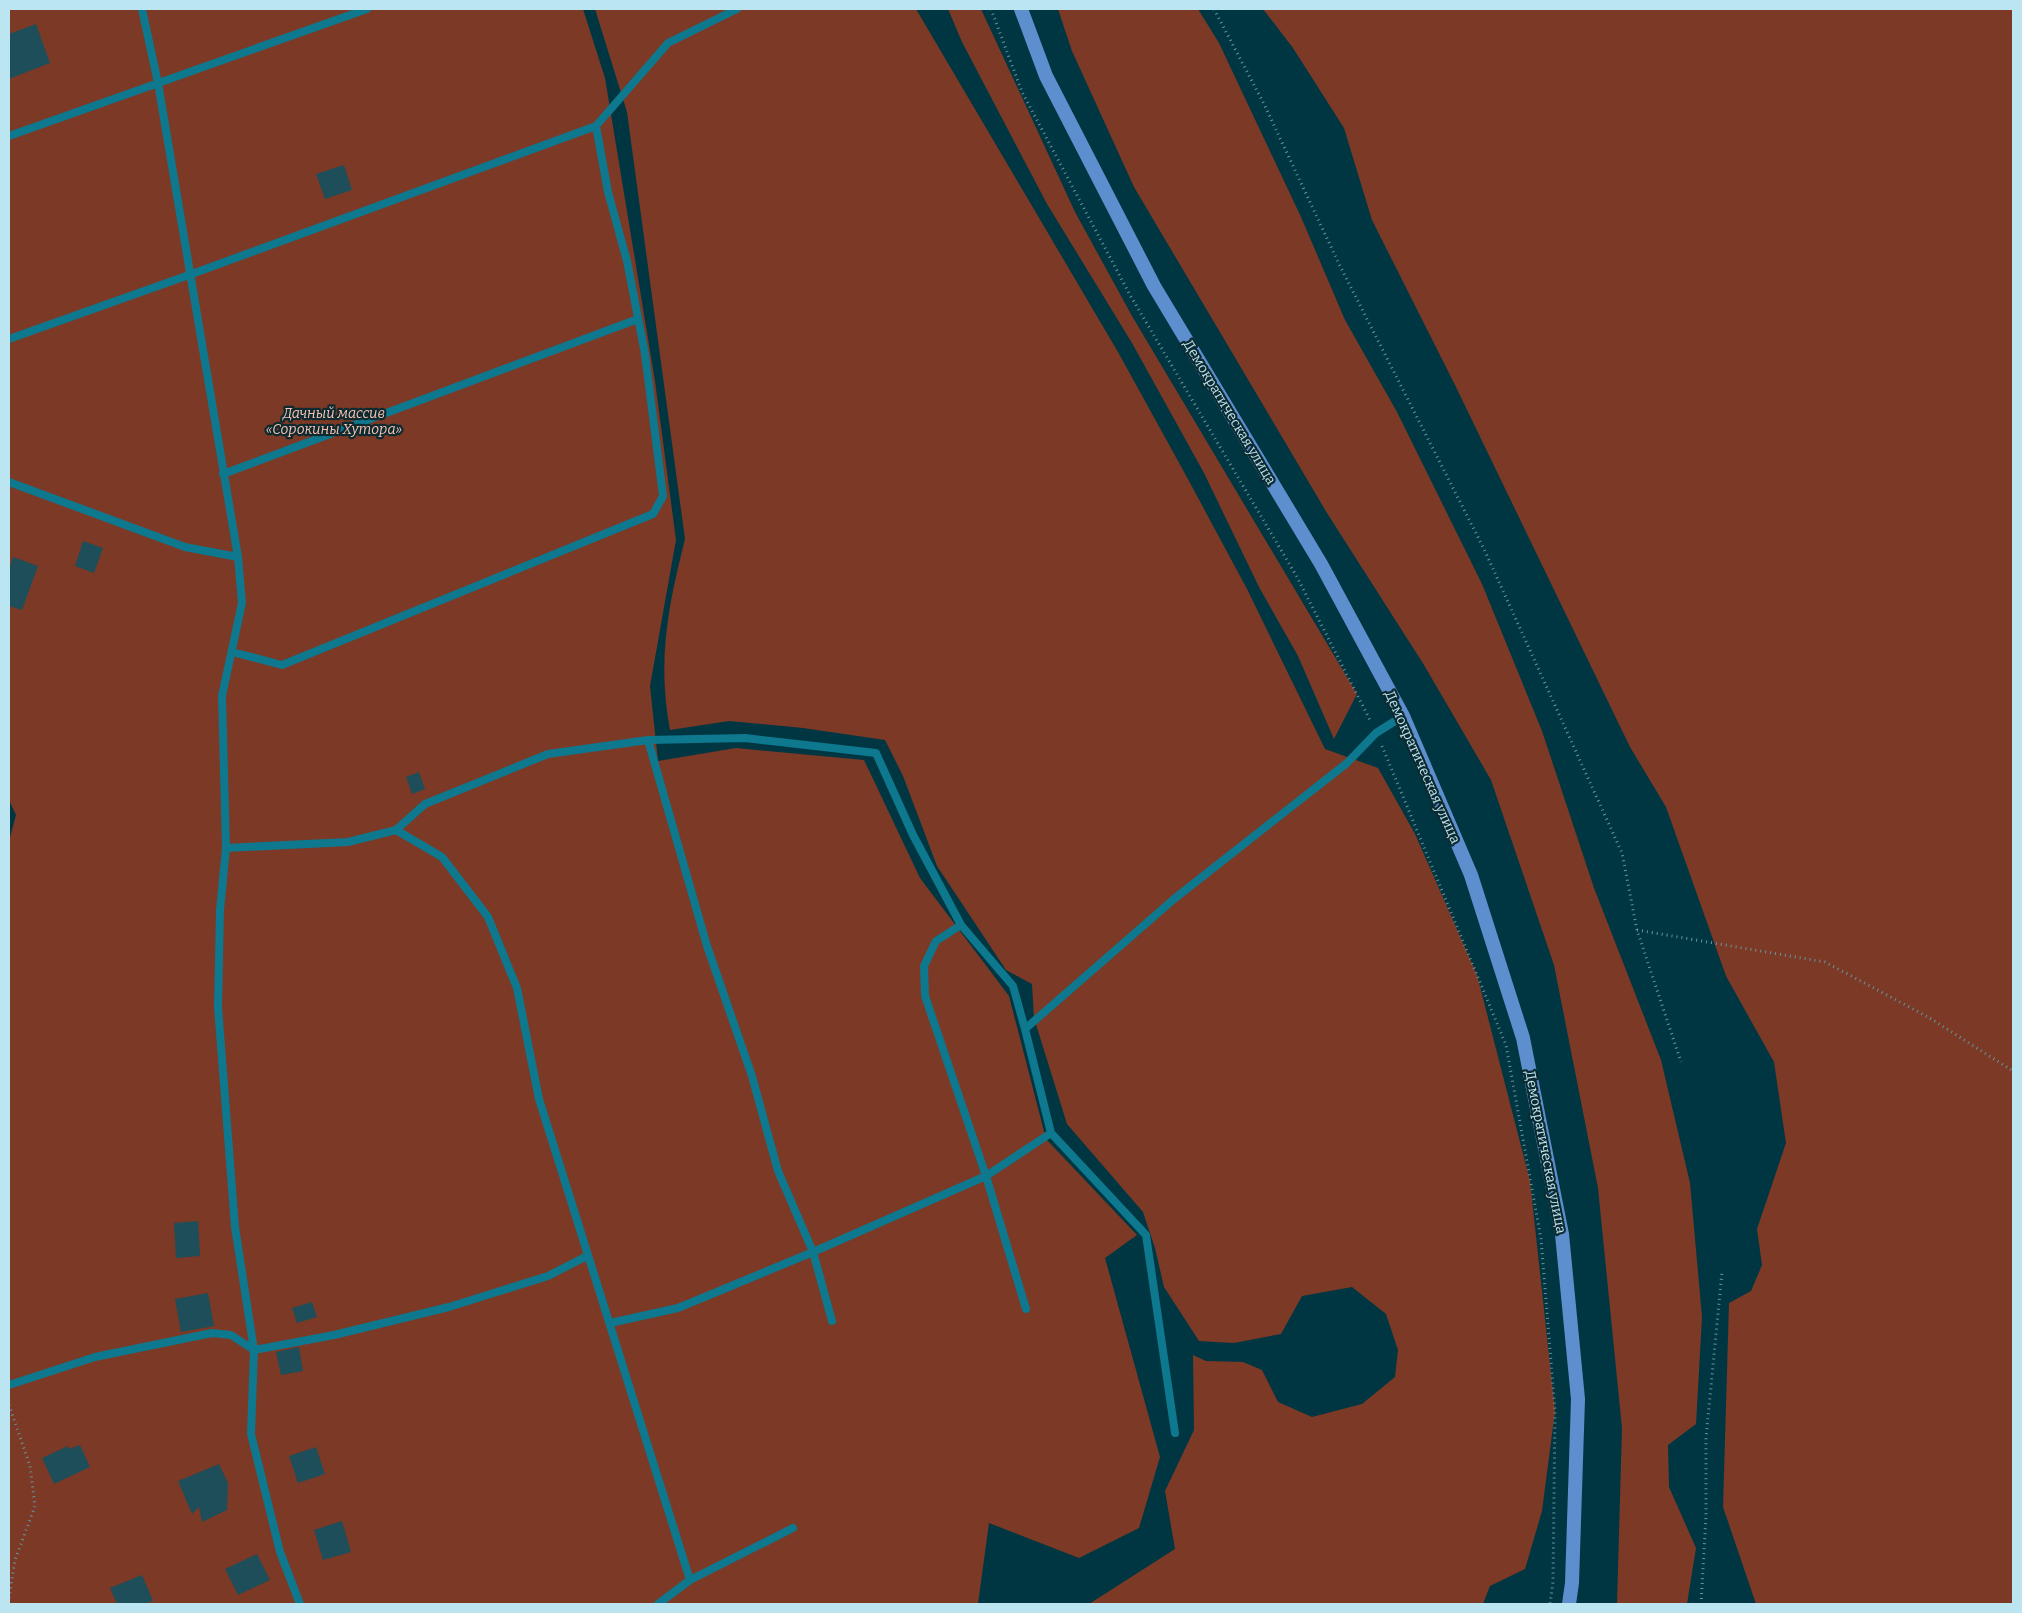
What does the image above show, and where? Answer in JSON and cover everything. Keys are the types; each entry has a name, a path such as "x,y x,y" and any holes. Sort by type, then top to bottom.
{"main road":[{"name":"Демократическая улица","path":"1021,9 1046,76 1154,286 1321,564 1403,716 1471,875 1523,1038 1562,1234 1578,1399 1570,1604"}],"lane":[{"path":"142,9 158,83 238,557 242,603 222,696 226,848 220,910 218,1007 235,1227 254,1350 252,1434 280,1552 300,1604"},
{"path":"9,136 367,9"},
{"path":"9,339 596,126 668,43 737,9"},
{"path":"232,652 282,665 653,514 663,496 654,420 627,261 608,192 596,126"},
{"path":"223,474 638,319"},
{"path":"9,482 185,546 238,557"},
{"path":"1025,1029 1174,898 1347,763 1376,733 1403,716"},
{"path":"226,848 348,842 396,830 425,804 548,754 648,740 745,738 876,753 913,835 961,925 1013,986 1051,1134 1146,1235 1175,1433"},
{"path":"648,740 707,946 752,1076 778,1171 813,1252 832,1321"},
{"path":"396,830 442,857 488,917 517,988 539,1099 690,1580"},
{"path":"961,925 936,941 924,966 925,996 986,1176 1026,1309"},
{"path":"610,1323 678,1308 813,1252 986,1176 1051,1134"},
{"path":"9,1385 95,1357 212,1333 231,1335 254,1350 334,1334 449,1307 548,1276 587,1256"},
{"path":"658,1604 690,1580 793,1528"}],"path":[{"path":"991,9 1022,92 1130,295 1296,577 1376,733 1506,1045 1541,1239 1554,1401 1553,1572 1550,1604"},
{"path":"1214,9 1264,104 1339,264 1492,567 1622,853 1637,930 1681,1062"},
{"path":"1637,930 1825,962 1928,1017 2013,1071"},
{"path":"1701,1604 1706,1516 1706,1438 1722,1272"},
{"path":"9,1405 30,1466 35,1506 15,1560 9,1598"}],"green space":[{"name":"Дачный массив «Сорокины Хутора»","path":"9,9 583,9 605,78 655,381 676,540 650,686 658,761 736,748 864,760 920,878 1009,996 1046,1139 1137,1235 1105,1258 1160,1457 1139,1528 1079,1558 989,1523 978,1604 9,1604 9,841 16,815 9,800"},
{"path":"595,9 916,9 1118,352 1247,589 1325,749 1378,768 1415,834 1477,975 1530,1181 1555,1411 1542,1511 1525,1569 1490,1586 1483,1604 1089,1604 1175,1549 1165,1491 1194,1430 1193,1355 1206,1361 1243,1362 1262,1370 1278,1402 1312,1417 1362,1404 1395,1377 1398,1350 1386,1314 1352,1287 1302,1296 1281,1334 1234,1343 1199,1341 1164,1287 1155,1248 1143,1212 1067,1124 1034,1018 1032,984 1006,970 937,866 903,776 885,740 803,728 729,721 670,730 664,680 666,634 669,611 685,539 627,112"},
{"path":"948,9 981,9 1075,212 1132,316 1357,694 1334,739 1298,656 1259,587 1204,473 1132,343 1047,204 962,42"},
{"path":"1058,9 1198,9 1219,43 1301,217 1345,320 1397,412 1482,584 1542,731 1594,888 1661,1060 1690,1183 1702,1317 1696,1424 1668,1445 1669,1487 1696,1548 1687,1604 1617,1604 1622,1428 1598,1188 1554,965 1491,780 1424,665 1327,513 1134,187 1072,51"},
{"path":"1263,9 2013,9 2013,1604 1756,1604 1723,1507 1729,1303 1751,1291 1762,1265 1757,1229 1786,1143 1774,1062 1726,976 1666,807 1630,747 1455,385 1372,220 1344,128 1293,48"}],"building":[{"path":"36,24 50,63 9,79 9,34"},
{"path":"344,165 352,190 325,199 316,174"},
{"path":"83,541 103,548 94,573 75,566"},
{"path":"13,557 38,566 22,610 9,606 9,569"},
{"path":"419,772 425,789 412,794 406,777"},
{"path":"198,1221 200,1256 176,1258 174,1223"},
{"path":"208,1293 214,1326 181,1332 175,1299"},
{"path":"312,1302 317,1317 297,1323 292,1308"},
{"path":"299,1347 303,1371 281,1375 276,1352"},
{"path":"80,1445 90,1467 54,1484 42,1458 68,1446 69,1449"},
{"path":"316,1447 325,1474 298,1483 289,1456"},
{"path":"219,1464 228,1483 227,1510 202,1522 199,1507 192,1514 178,1481"},
{"path":"342,1521 351,1552 323,1560 314,1530"},
{"path":"257,1554 270,1580 238,1595 225,1569"},
{"path":"142,1575 153,1601 144,1604 117,1604 110,1588"}]}
